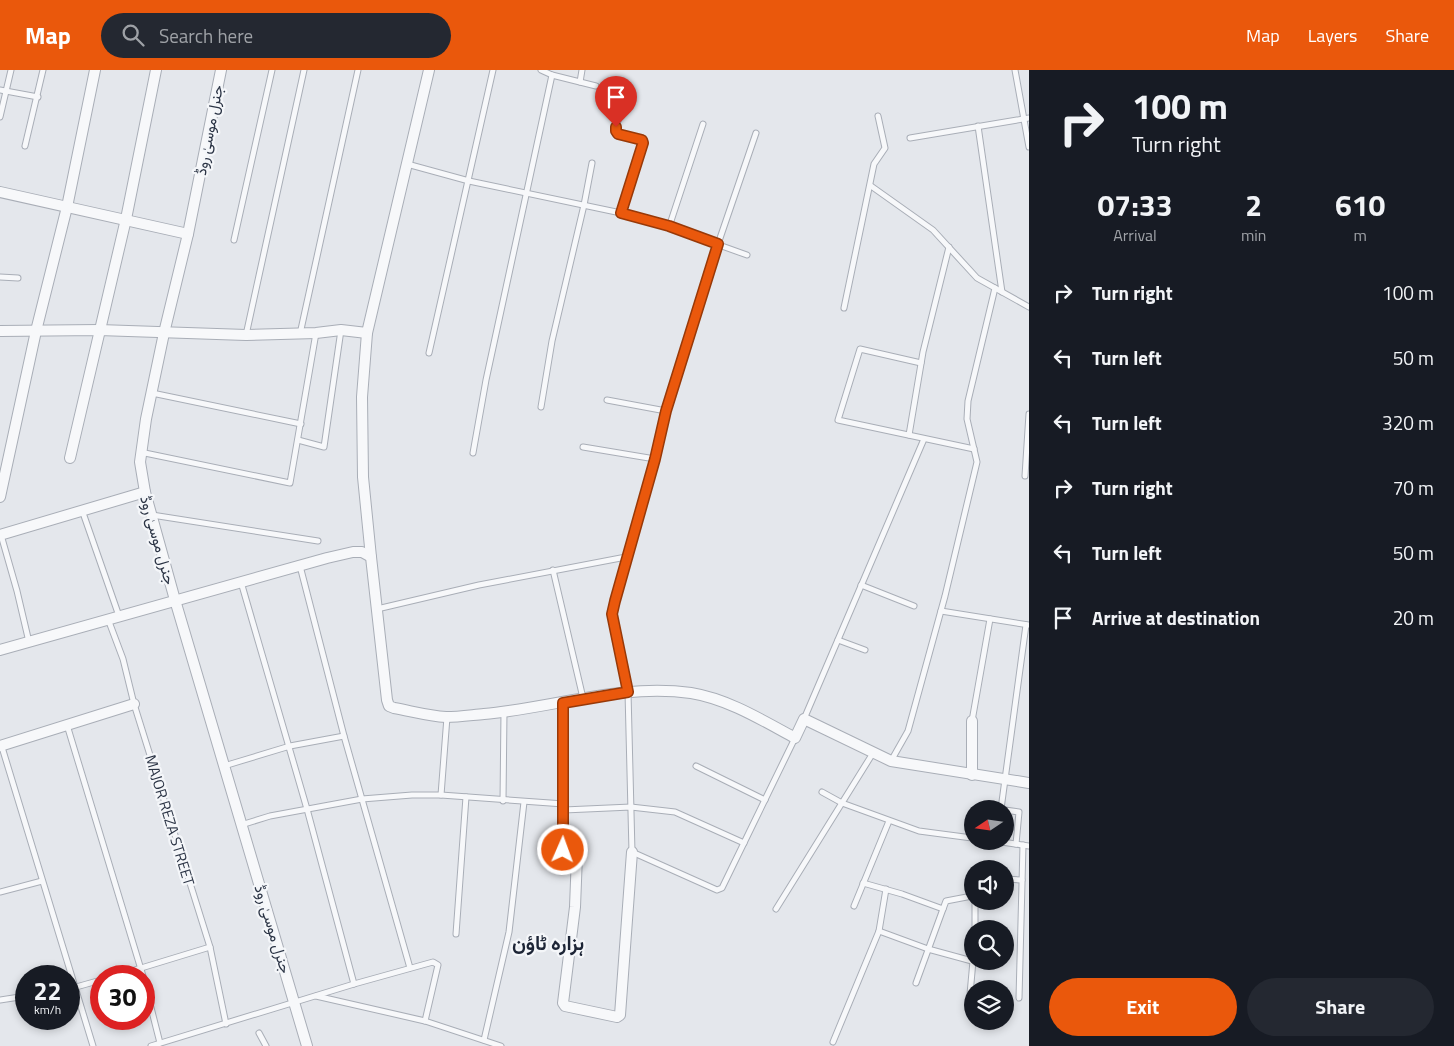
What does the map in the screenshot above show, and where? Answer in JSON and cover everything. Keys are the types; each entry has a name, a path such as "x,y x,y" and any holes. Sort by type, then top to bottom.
{"street":[{"path":"0,497 36,331 67,207 95,70"},
{"path":"70,458 126,219 156,70"},
{"name":"جنرل موسیٰ روڈ","path":"221,70 188,234 164,333 140,452 140,462 144,492 223,767 307,1046"},
{"path":"430,70 367,333 362,397 363,477 386,700 389,706 447,717 504,712 628,692 658,690 692,693 724,702 795,738 804,720 891,761 1029,783"},
{"path":"0,192 188,234"},
{"path":"0,331 99,330 246,335 300,334 341,330 367,333"},
{"path":"0,535 144,492"},
{"path":"0,650 300,565 353,552 362,552 371,557"},
{"path":"563,703 563,850 565,853 577,855 575,907 563,1002 565,1006 617,1017 620,1015 632,852"},
{"path":"0,744 134,704"},
{"path":"972,721 972,775"}],"lane":[{"path":"0,118 11,70"},
{"path":"25,146 43,70"},
{"path":"234,240 272,70"},
{"path":"246,335 304,70"},
{"path":"300,334 358,70"},
{"path":"429,354 494,70"},
{"path":"541,70 552,75 596,86"},
{"path":"580,82 582,70"},
{"path":"1015,70 1026,119 1029,147"},
{"path":"473,453 486,380 552,75"},
{"path":"0,90 38,97"},
{"path":"621,213 643,146 642,140 618,134 616,131 625,98"},
{"path":"844,308 871,186 874,164 885,148 878,116"},
{"path":"910,138 1026,119"},
{"path":"669,226 703,124"},
{"path":"978,126 1002,292"},
{"path":"756,132 718,244 666,411 655,459 626,557 612,614 628,692 632,852 717,890 722,888 795,738"},
{"path":"541,407 552,341 592,163"},
{"path":"406,164 469,181 621,213 669,226 747,255"},
{"path":"871,186 933,230 977,278 1029,307"},
{"path":"909,435 921,364 949,247"},
{"path":"0,277 18,278"},
{"path":"891,761 908,732 941,611 977,462 966,418 968,401 995,288"},
{"path":"298,440 324,447 341,330"},
{"path":"140,452 290,483 316,333"},
{"path":"921,364 860,349 838,420 974,449"},
{"path":"152,393 301,424"},
{"path":"607,400 666,411"},
{"path":"1025,476 1029,414"},
{"path":"804,720 924,438"},
{"path":"583,447 655,459"},
{"path":"82,510 119,616"},
{"path":"152,516 318,541"},
{"path":"0,535 17,591 29,642"},
{"path":"376,610 479,585 626,557"},
{"path":"300,565 344,736 410,968"},
{"path":"553,570 583,699"},
{"path":"241,582 290,746 354,984"},
{"path":"861,585 914,606"},
{"path":"941,611 1028,625 1002,800"},
{"name":"MAJOR REZA STREET","path":"108,619 210,947 226,1024"},
{"path":"972,721 990,619"},
{"path":"838,640 865,650"},
{"path":"503,801 504,712"},
{"path":"441,795 447,717"},
{"path":"67,725 140,965"},
{"path":"223,767 290,746 344,736"},
{"path":"0,744 42,880 66,965"},
{"path":"776,909 873,752"},
{"path":"696,766 765,800"},
{"path":"822,792 842,803 919,831 964,837"},
{"path":"241,824 270,816 362,799 441,795 564,807 631,807 676,812 744,844"},
{"path":"456,934 466,797"},
{"path":"484,1040 509,932 524,802"},
{"path":"1014,811 1018,812 1016,844 1029,846"},
{"path":"854,906 889,821"},
{"path":"1019,998 1023,845"},
{"path":"0,892 42,880"},
{"path":"1014,880 1022,880"},
{"path":"863,883 943,909"},
{"path":"833,1042 879,931 886,889"},
{"path":"916,983 946,900 964,897"},
{"path":"879,931 928,949 964,959"},
{"path":"151,965 210,947"},
{"path":"152,1046 354,984 433,962 438,965 424,1021"},
{"path":"316,996 424,1021 501,1046"},
{"path":"0,1000 15,998"},
{"path":"80,1010 93,1046"},
{"path":"155,1024 160,1044"},
{"path":"259,1033 265,1046"}],"district":[{"name":"ہزارہ ٹاؤن","path":"548,942"}],"route":[{"path":"563,850 563,703 628,692 612,614 655,459 666,411 718,244 669,226 621,213 643,143 642,140 618,134 616,127"}]}
